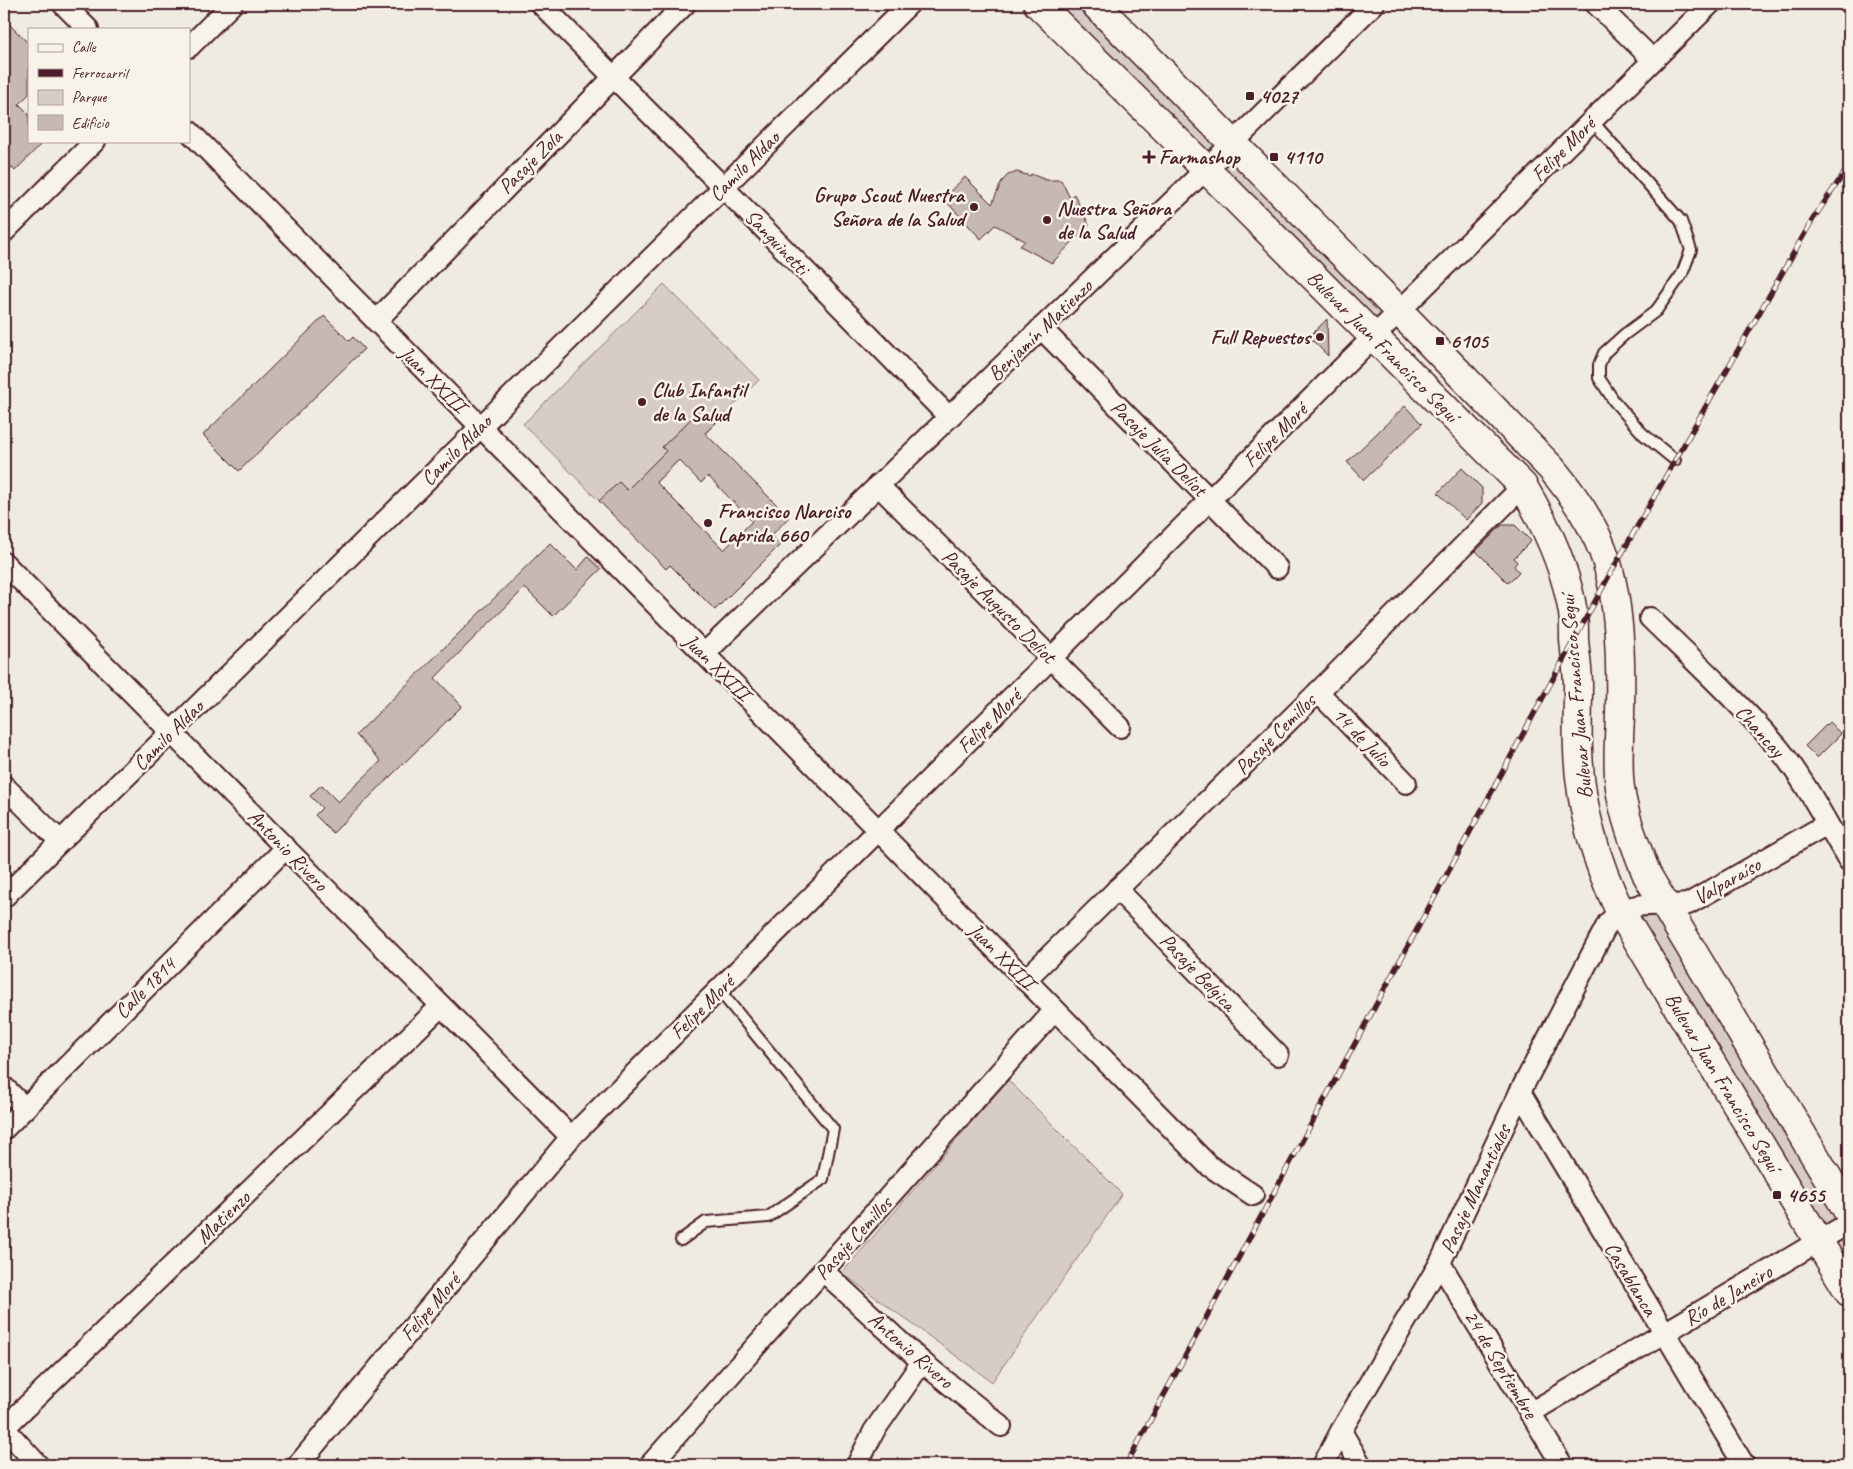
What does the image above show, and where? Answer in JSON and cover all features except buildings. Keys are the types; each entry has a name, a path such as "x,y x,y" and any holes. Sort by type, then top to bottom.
{"main road":[{"name":"Bulevar Juan Francisco Seguí","path":"1038,4 1523,486 1555,547 1573,614 1578,683 1578,751 1586,818 1594,851 1606,882 1620,911 1849,1292"},
{"name":"Bulevar Juan Francisco Seguí","path":"1094,4 1399,311 1551,468 1572,493 1589,521 1603,551 1610,574 1616,614 1619,674 1620,788 1633,840 1647,875 1664,905 1849,1213"}],"street":[{"path":"63,4 87,28"},
{"path":"190,47 232,4"},
{"name":"Sanguinetti","path":"541,4 949,418"},
{"name":"Pasaje Zola","path":"376,321 685,4"},
{"name":"Camilo Aldao","path":"4,897 909,4"},
{"name":"Benjamín Matienzo","path":"704,654 1233,143 1374,4"},
{"path":"1596,4 1652,60"},
{"name":"Felipe Moré","path":"298,1465 572,1137 1399,311 1710,4"},
{"name":"Juan XXIII","path":"190,132 1208,1165 1252,1196"},
{"path":"4,232 94,142"},
{"name":"Pasaje Julia Deliot","path":"1041,328 1277,568"},
{"name":"Pasaje Augusto Deliot","path":"878,485 1120,727"},
{"name":"Pasaje Cemillos","path":"1025,980 1318,692 1523,486"},
{"name":"Antonio Rivero","path":"4,562 572,1137"},
{"name":"Chancay","path":"1650,618 1742,709 1776,746 1796,773 1849,861"},
{"name":"14 de Julio","path":"1318,692 1406,783"},
{"path":"4,786 60,841"},
{"name":"Valparaíso","path":"1620,911 1640,905 1688,904 1827,824"},
{"name":"Calle 1814","path":"4,1129 286,848"},
{"name":"Pasaje Belgica","path":"1117,889 1278,1055"},
{"name":"Pasaje Manantiales","path":"1323,1465 1440,1263 1520,1092 1608,923 1620,911"},
{"name":"Matienzo","path":"4,1428 441,1006"},
{"name":"Pasaje Cemillos","path":"650,1465 1055,1010"},
{"path":"4,1087 25,1108"},
{"name":"Casablanca","path":"1520,1092 1744,1465"},
{"name":"Río de Janeiro","path":"1530,1413 1849,1223"},
{"name":"24 de Septiembre","path":"1440,1263 1562,1465"},
{"name":"Antonio Rivero","path":"823,1272 922,1362 1001,1426"},
{"path":"857,1465 874,1431 922,1362"},
{"path":"4,1428 38,1465"},
{"path":"1341,1431 1362,1465"}],"lane":[{"path":"1592,120 1681,221 1691,250 1682,274 1656,311 1625,334 1604,353 1599,365 1599,378 1614,401 1643,434 1675,460"},
{"path":"681,1240 706,1222 768,1217 824,1178 833,1129 719,990"}],"green space":[{"path":"1038,4 1095,4 1399,311 1374,336"},
{"name":"Club Infantil de la Salud","path":"664,284 759,380 618,520 523,424"},
{"path":"1649,904 1849,1213 1849,1292 1627,908"},
{"path":"1008,1080 1122,1194 992,1382 842,1273"}],"railway":[{"path":"1126,1465 1610,574 1813,219 1849,166"}],"place":[{"name":"4027","path":"1250,96"},
{"name":"Farmashop","path":"1149,157"},
{"name":"4110","path":"1274,157"},
{"name":"Grupo Scout Nuestra Señora de la Salud","path":"974,207"},
{"name":"Nuestra Señora de la Salud","path":"1047,220"},
{"name":"Full Repuestos","path":"1320,337"},
{"name":"6105","path":"1440,341"},
{"name":"Club Infantil de la Salud","path":"642,402"},
{"name":"Francisco Narciso Laprida 660","path":"708,523"},
{"name":"4655","path":"1777,1195"}]}
